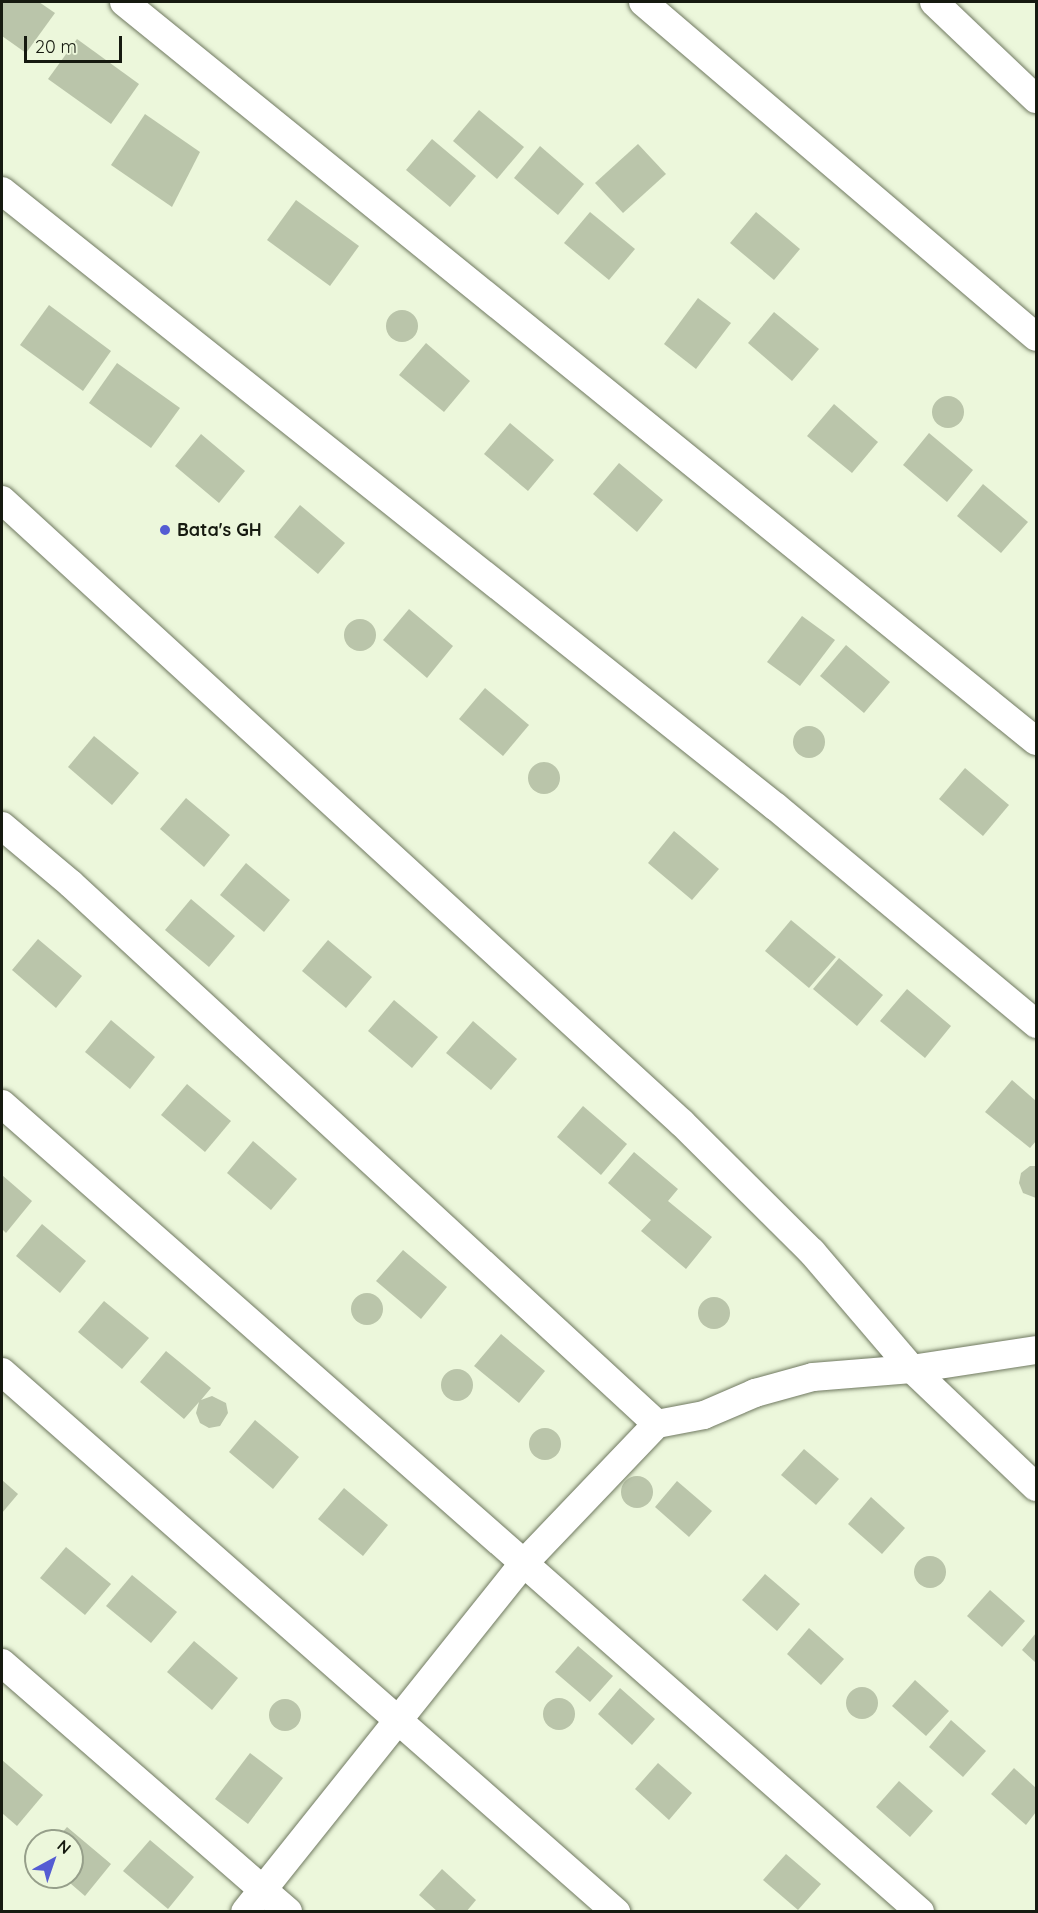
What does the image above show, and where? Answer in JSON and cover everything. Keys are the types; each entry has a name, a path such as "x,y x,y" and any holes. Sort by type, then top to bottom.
{"street":[{"path":"124,2 1036,741"},
{"path":"643,2 1036,337"},
{"path":"934,2 1036,99"},
{"path":"2,190 776,807 1036,1023"},
{"path":"2,500 682,1123 812,1252 912,1369 1036,1487"},
{"path":"2,826 71,884 657,1424"},
{"path":"2,1104 920,1911"},
{"path":"253,1901 395,1720 524,1563 657,1424 704,1415 755,1393 813,1377 912,1369 1036,1350"},
{"path":"2,1372 395,1720 616,1911"},
{"path":"2,1663 253,1901 288,1911"}],"building":[{"path":"2,2 39,2 55,13 26,53 2,36"},
{"path":"77,39 139,84 111,124 48,79"},
{"path":"479,110 524,147 497,179 453,141"},
{"path":"145,114 200,152 172,207 111,165"},
{"path":"432,139 476,176 450,207 406,170"},
{"path":"638,144 666,174 623,213 595,183"},
{"path":"540,146 584,184 558,215 514,178"},
{"path":"296,200 359,246 330,286 267,240"},
{"path":"590,212 635,249 609,280 564,243"},
{"path":"756,212 800,249 774,280 730,243"},
{"path":"698,298 731,323 696,369 664,344"},
{"path":"49,305 111,351 83,391 20,345"},
{"path":"402,310 413,315 418,326 413,337 402,342 391,337 386,326 391,315"},
{"path":"774,312 819,349 792,381 748,343"},
{"path":"426,343 470,381 444,412 399,375"},
{"path":"117,363 180,408 151,448 89,403"},
{"path":"948,396 959,401 964,412 959,423 948,428 937,423 932,412 937,401"},
{"path":"834,404 878,442 852,473 807,436"},
{"path":"510,423 554,460 528,491 484,454"},
{"path":"929,433 973,470 947,502 903,465"},
{"path":"201,434 245,471 219,503 175,466"},
{"path":"619,463 663,500 637,532 593,494"},
{"path":"983,484 1028,522 1001,553 957,516"},
{"path":"300,505 345,543 318,574 274,537"},
{"path":"409,609 453,646 427,678 383,640"},
{"path":"802,616 835,640 800,686 767,662"},
{"path":"360,619 371,624 376,635 371,646 360,651 349,646 344,635 349,624"},
{"path":"846,645 890,682 864,713 820,676"},
{"path":"485,688 529,725 503,756 459,719"},
{"path":"809,726 820,731 825,742 820,753 809,758 798,753 793,742 798,731"},
{"path":"94,736 139,773 112,805 68,767"},
{"path":"544,762 555,767 560,778 555,789 544,794 533,789 528,778 533,767"},
{"path":"965,768 1009,805 983,836 939,799"},
{"path":"186,798 230,835 204,867 160,829"},
{"path":"674,831 719,869 692,900 648,863"},
{"path":"246,863 290,900 264,932 220,895"},
{"path":"191,899 235,936 209,967 165,930"},
{"path":"791,920 836,957 809,988 765,951"},
{"path":"38,939 82,976 56,1008 12,970"},
{"path":"328,940 372,977 346,1008 302,971"},
{"path":"839,958 883,995 857,1026 813,989"},
{"path":"907,989 951,1026 925,1058 880,1021"},
{"path":"394,1000 438,1037 412,1068 368,1031"},
{"path":"111,1020 155,1057 130,1089 85,1052"},
{"path":"473,1021 517,1059 491,1090 446,1053"},
{"path":"1012,1080 1036,1101 1036,1141 1030,1148 985,1112"},
{"path":"187,1084 231,1121 205,1152 161,1115"},
{"path":"583,1106 627,1144 601,1175 557,1137"},
{"path":"253,1141 297,1179 271,1210 227,1173"},
{"path":"634,1152 678,1189 668,1201 712,1237 686,1269 641,1231 651,1220 608,1183"},
{"path":"1030,1166 1036,1166 1036,1198 1023,1193 1019,1183 1021,1173"},
{"path":"2,1175 32,1201 6,1233 2,1229"},
{"path":"42,1224 86,1261 60,1293 16,1256"},
{"path":"403,1250 447,1287 421,1319 376,1281"},
{"path":"367,1293 378,1298 383,1309 378,1320 367,1325 356,1320 351,1309 356,1298"},
{"path":"714,1297 725,1302 730,1313 725,1324 714,1329 703,1324 698,1313 703,1302"},
{"path":"104,1301 149,1338 122,1369 78,1332"},
{"path":"501,1334 545,1371 519,1403 474,1366"},
{"path":"166,1351 211,1388 201,1400 212,1396 226,1403 228,1413 220,1426 209,1428 200,1423 196,1413 199,1402 184,1419 140,1382"},
{"path":"457,1369 468,1374 473,1385 468,1396 457,1401 446,1396 441,1385 446,1374"},
{"path":"255,1420 299,1457 273,1489 229,1452"},
{"path":"545,1428 556,1433 561,1444 556,1455 545,1460 534,1455 529,1444 534,1433"},
{"path":"804,1449 839,1479 816,1505 781,1475"},
{"path":"637,1476 648,1481 653,1492 648,1503 637,1508 626,1503 621,1492 626,1481"},
{"path":"2,1480 18,1494 2,1513"},
{"path":"677,1481 712,1511 689,1537 655,1507"},
{"path":"344,1488 388,1525 363,1556 318,1519"},
{"path":"871,1497 905,1528 882,1554 848,1524"},
{"path":"66,1547 111,1584 85,1615 40,1578"},
{"path":"930,1556 941,1561 946,1572 941,1583 930,1588 919,1583 914,1572 919,1561"},
{"path":"765,1574 800,1604 777,1631 742,1600"},
{"path":"132,1575 177,1612 151,1643 106,1606"},
{"path":"990,1590 1025,1621 1002,1647 967,1616"},
{"path":"809,1628 844,1659 821,1685 787,1654"},
{"path":"1036,1633 1036,1663 1022,1650"},
{"path":"194,1641 238,1678 212,1710 167,1672"},
{"path":"578,1646 613,1676 590,1702 555,1672"},
{"path":"915,1680 949,1711 926,1736 892,1706"},
{"path":"862,1687 873,1692 878,1703 873,1714 862,1719 851,1714 846,1703 851,1692"},
{"path":"620,1688 655,1719 632,1745 598,1714"},
{"path":"559,1698 570,1703 575,1714 570,1725 559,1730 548,1725 543,1714 548,1703"},
{"path":"285,1699 296,1704 301,1715 296,1726 285,1731 274,1726 269,1715 274,1704"},
{"path":"951,1720 986,1751 963,1777 929,1747"},
{"path":"250,1753 283,1778 248,1824 215,1799"},
{"path":"2,1760 43,1795 17,1826 2,1813"},
{"path":"658,1763 692,1793 669,1820 635,1789"},
{"path":"1014,1768 1036,1788 1036,1812 1026,1825 991,1794"},
{"path":"899,1781 933,1811 910,1837 876,1807"},
{"path":"150,1840 194,1877 168,1909 123,1871"},
{"path":"84,1841 111,1864 85,1896 77,1889 84,1889"},
{"path":"786,1854 821,1884 798,1910 763,1880"},
{"path":"442,1869 476,1900 466,1912 438,1912 419,1895"}],"place":[{"name":"Bata's GH","path":"165,530"}]}
